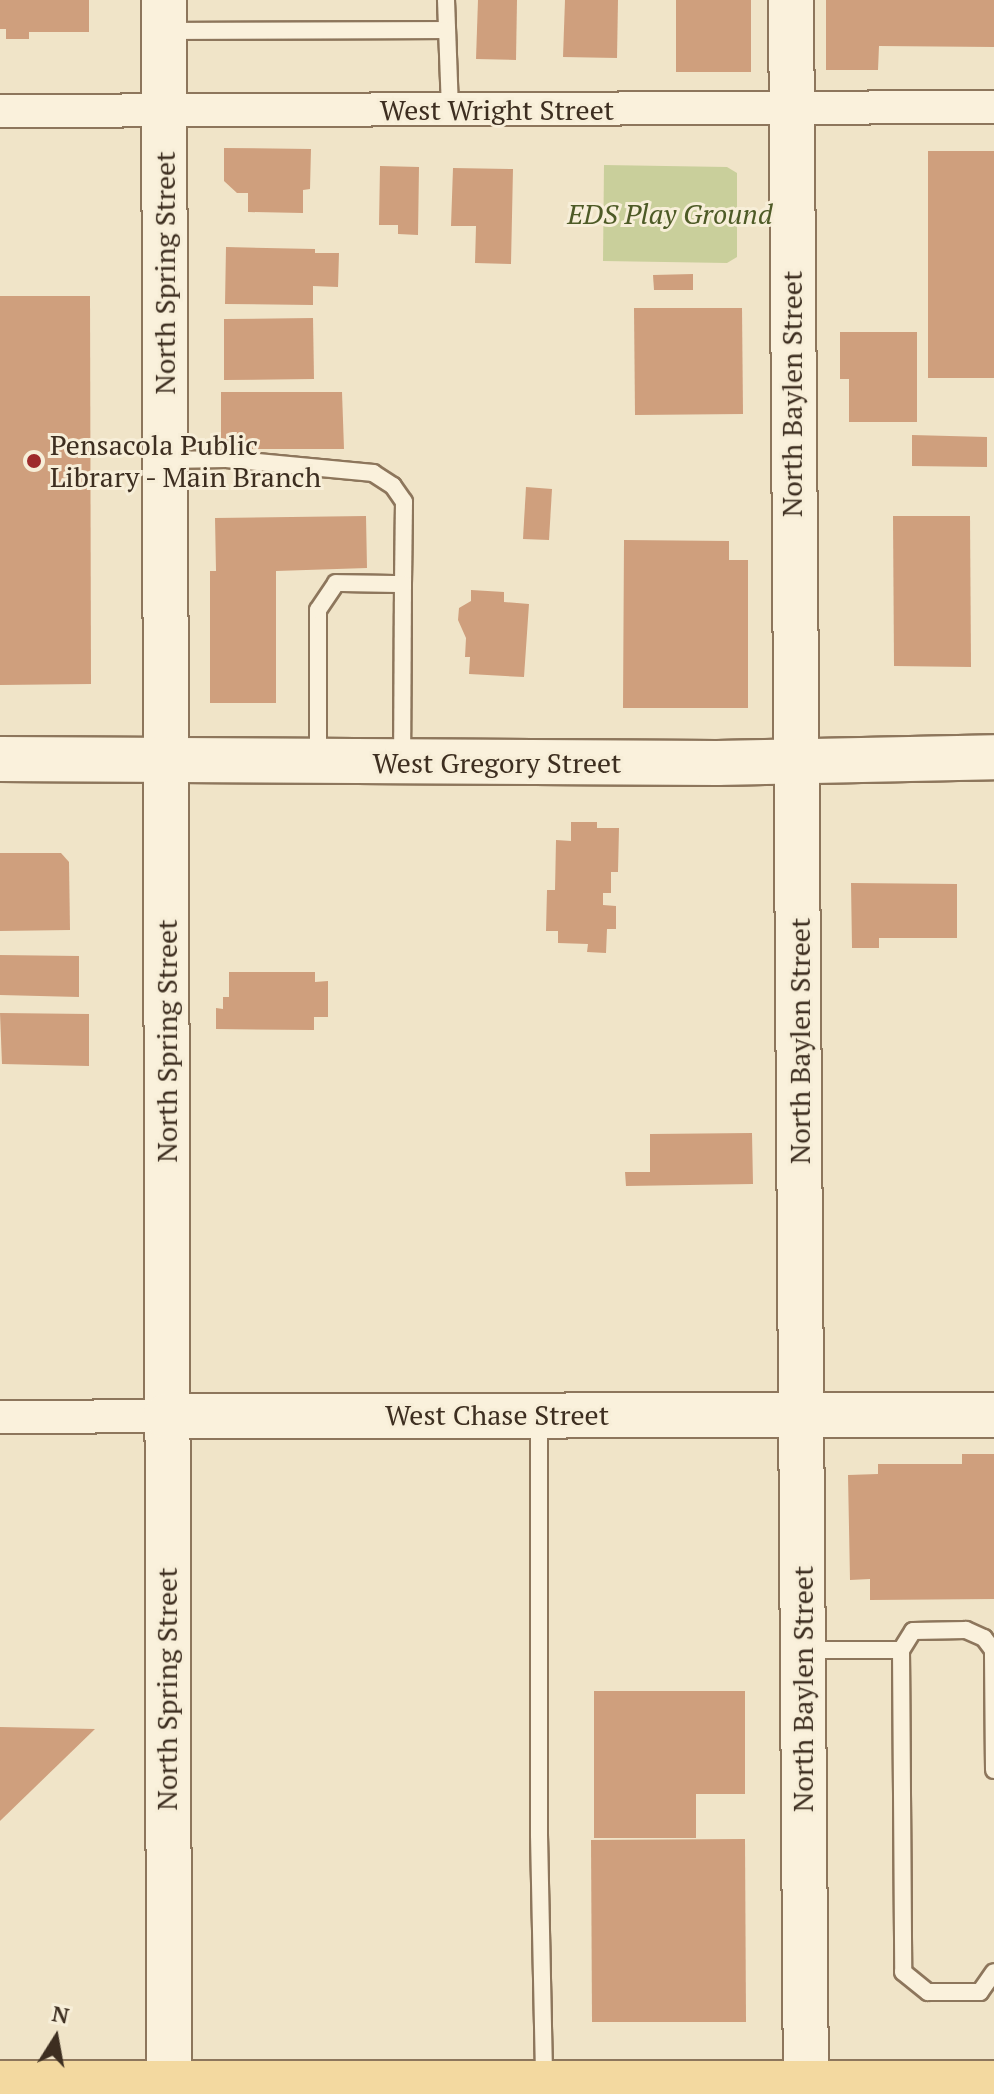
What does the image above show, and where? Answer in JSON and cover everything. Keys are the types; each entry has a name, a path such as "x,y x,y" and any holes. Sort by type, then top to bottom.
{"main road":[{"path":"0,2083 168,2088 544,2083 806,2088 994,2083"}],"street":[{"name":"North Baylen Street","path":"791,0 806,2088"},
{"name":"North Spring Street","path":"164,15 168,2088"},
{"name":"West Wright Street","path":"0,111 994,107"},
{"name":"West Gregory Street","path":"0,759 402,763 994,757"},
{"name":"West Chase Street","path":"0,1417 994,1415"}],"lane":[{"path":"446,0 450,110"},
{"path":"164,15 447,30"},
{"path":"166,460 226,459 373,473 393,486 404,502 402,763"},
{"path":"318,763 318,610 336,583 403,584"},
{"path":"539,1416 539,1835 544,2083"},
{"path":"994,1770 993,1650 984,1638 966,1630 913,1631 901,1650 903,1972 928,1992 980,1992 994,1972"},
{"path":"803,1650 901,1650"}],"green space":[{"name":"EDS Play Ground","path":"604,165 727,167 737,173 737,257 727,263 603,261"}],"building":[{"path":"0,0 89,0 89,32 29,32 29,39 6,39 6,29 0,29"},
{"path":"478,0 517,0 516,60 476,59"},
{"path":"565,0 618,0 617,58 563,57"},
{"path":"676,0 751,0 751,72 676,72"},
{"path":"826,0 994,0 994,47 879,46 878,70 826,70"},
{"path":"224,148 311,149 310,189 303,190 303,213 248,212 248,193 237,193 224,181"},
{"path":"928,151 994,151 994,378 928,378"},
{"path":"380,166 419,167 418,235 398,234 398,225 379,225"},
{"path":"453,168 513,169 511,264 475,263 476,226 451,226"},
{"path":"226,247 315,249 315,253 339,253 338,287 313,286 313,305 225,304"},
{"path":"693,274 693,290 654,290 653,275"},
{"path":"0,296 90,296 91,684 0,685"},
{"path":"634,308 742,308 743,414 635,415"},
{"path":"313,318 314,379 224,380 224,319"},
{"path":"840,332 917,332 917,422 849,422 849,379 840,379"},
{"path":"221,392 342,392 344,449 221,449"},
{"path":"912,435 987,437 987,467 912,466"},
{"path":"526,487 552,489 549,540 523,539"},
{"path":"366,516 367,568 276,571 276,703 210,703 210,571 216,571 215,518"},
{"path":"893,516 970,516 971,667 894,666"},
{"path":"624,540 729,541 729,560 748,560 748,708 623,708"},
{"path":"471,590 504,592 504,602 529,604 524,677 469,674 470,657 465,657 466,638 458,620 459,608 471,601"},
{"path":"571,822 597,822 597,828 619,828 618,872 611,872 611,893 603,893 603,905 616,906 616,929 607,929 606,953 587,952 588,944 558,943 558,931 546,931 547,890 555,890 556,840 571,841"},
{"path":"0,853 61,853 69,862 70,930 0,931"},
{"path":"851,883 957,884 957,938 879,938 879,948 852,948"},
{"path":"0,955 79,956 79,997 0,995"},
{"path":"229,972 315,972 315,982 328,981 328,1017 314,1017 314,1030 216,1029 216,1008 223,1009 223,997 229,997"},
{"path":"0,1013 89,1014 89,1066 2,1064"},
{"path":"752,1133 753,1184 626,1186 625,1172 650,1172 650,1134"},
{"path":"962,1454 994,1454 994,1599 870,1600 870,1579 850,1580 848,1475 878,1474 878,1464 962,1464"},
{"path":"594,1691 745,1691 745,1794 696,1794 696,1838 594,1838"},
{"path":"0,1727 95,1729 0,1821"},
{"path":"745,1839 746,2022 592,2022 591,1840"}],"place":[{"name":"Pensacola Public Library - Main Branch","path":"34,461"}]}
